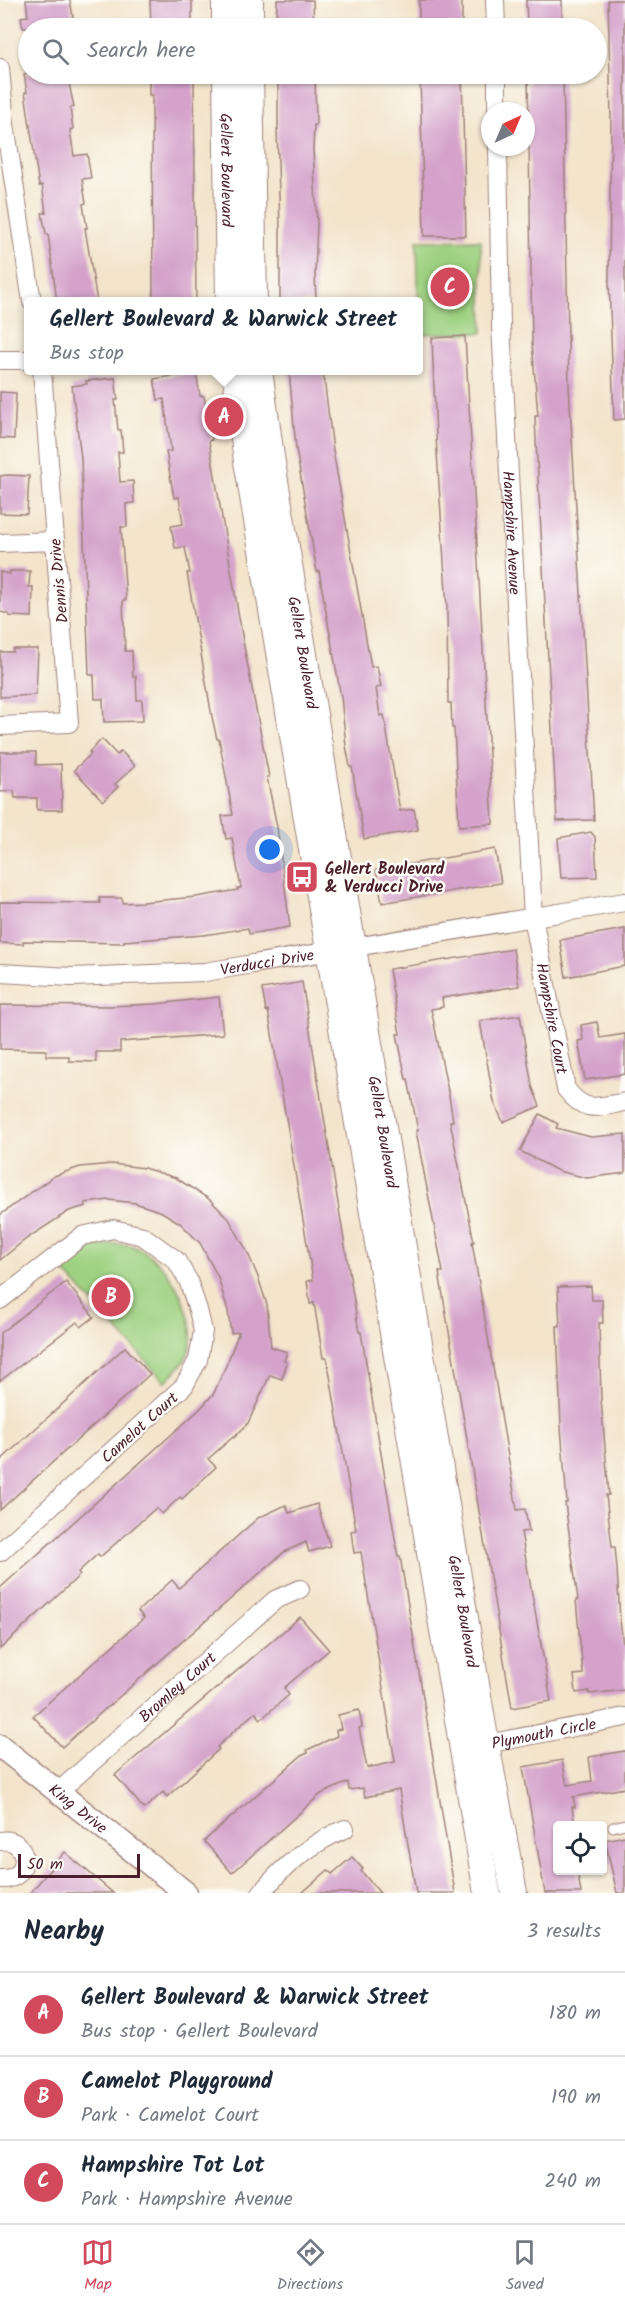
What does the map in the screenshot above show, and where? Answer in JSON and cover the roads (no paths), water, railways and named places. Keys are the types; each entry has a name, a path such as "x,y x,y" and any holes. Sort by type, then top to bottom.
{"main road":[{"path":"225,0 225,18"},
{"path":"249,0 250,18"},
{"name":"Gellert Boulevard","path":"226,84 229,297"},
{"name":"Gellert Boulevard","path":"250,84 254,297"},
{"name":"Gellert Boulevard","path":"236,375 247,461 342,949"},
{"name":"Gellert Boulevard","path":"261,375 342,949 474,1746 487,1893"},
{"name":"Gellert Boulevard","path":"474,1746 514,1893"}],"street":[{"path":"495,0 496,18"},
{"path":"0,68 5,124 31,297"},
{"path":"497,84 497,102"},
{"name":"Hampshire Avenue","path":"498,156 501,326 533,917"},
{"path":"0,360 24,360"},
{"name":"Dennis Drive","path":"0,726 69,723 42,375"},
{"path":"0,543 55,541"},
{"name":"Verducci Drive","path":"0,973 71,977 204,972 625,902"},
{"name":"Hampshire Court","path":"533,917 566,1089 574,1099 589,1108 625,1102"},
{"name":"Camelot Court","path":"0,1300 82,1236 113,1228 143,1236 176,1260 188,1280 203,1331 198,1360 184,1386 0,1552"},
{"name":"Bromley Court","path":"58,1792 275,1600 300,1589"},
{"name":"Plymouth Circle","path":"474,1746 625,1717"},
{"name":"King Drive","path":"0,1746 186,1893"},
{"path":"261,1893 272,1879 322,1839 345,1829"},
{"path":"0,1841 10,1840 17,1844 24,1857 21,1872 15,1877 0,1879"}],"lane":[{"path":"613,1827 625,1824"}],"place":[{"name":"Hampshire Tot Lot","path":"450,287"},
{"name":"Gellert Boulevard & Warwick Street","path":"224,417"},
{"name":"Gellert Boulevard & Verducci Drive","path":"302,877"},
{"name":"Camelot Playground","path":"111,1297"}]}
